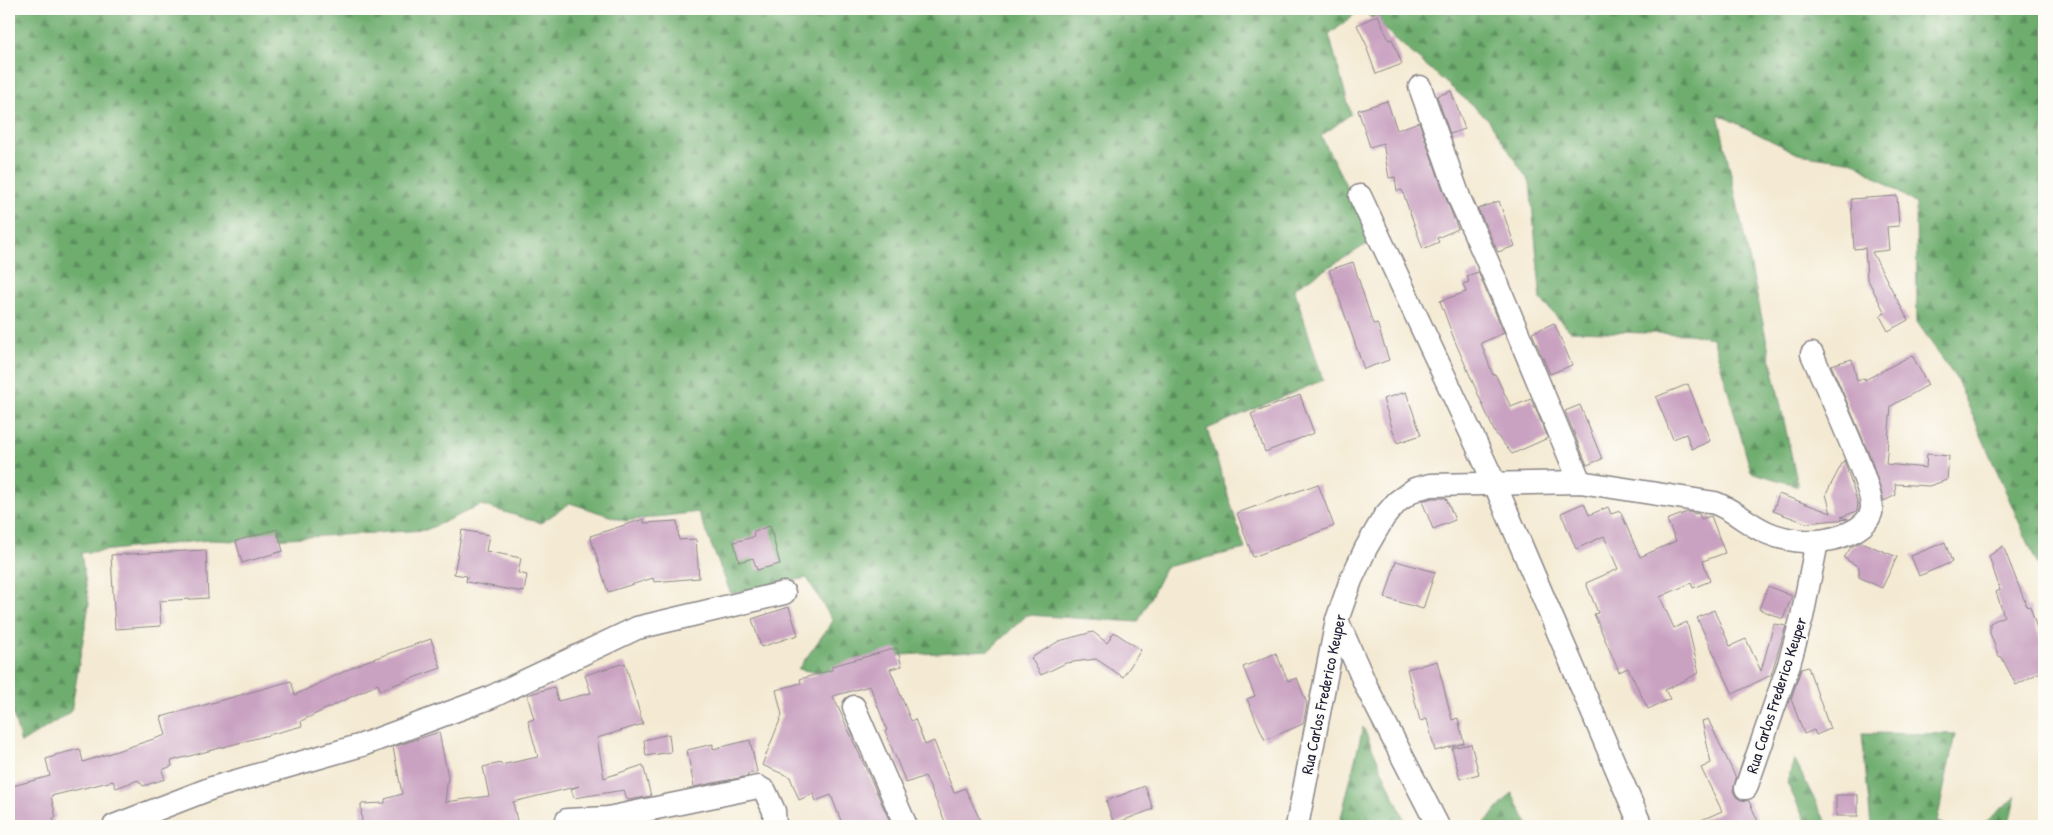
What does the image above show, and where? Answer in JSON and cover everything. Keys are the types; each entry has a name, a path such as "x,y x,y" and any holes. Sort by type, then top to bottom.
{"street":[{"path":"1420,87 1460,200 1497,283 1580,482"},
{"path":"1360,196 1494,482 1641,826"},
{"name":"Rua Carlos Frederico Keuper","path":"1296,826 1337,620 1351,580 1366,548 1384,517 1397,502 1415,489 1431,485 1494,482 1580,482 1715,503 1726,507 1768,533 1791,539 1817,542 1830,540 1852,532 1865,524 1871,515 1873,507 1864,477 1812,354"},
{"name":"Rua Carlos Frederico Keuper","path":"1746,788 1789,664 1802,617 1817,542"},
{"path":"114,826 212,788 362,745 489,698 637,628 784,593"},
{"path":"1337,620 1367,688 1438,826"},
{"path":"854,707 906,826"},
{"path":"567,820 608,818 758,787 765,791 774,811 775,826"}],"green space":[{"path":"9,9 1361,9 1329,35 1351,114 1321,136 1374,240 1294,288 1323,380 1207,429 1245,549 1166,567 1138,622 1027,615 989,650 902,655 828,675 798,669 833,621 807,578 731,594 698,512 625,521 570,503 541,523 481,505 426,530 236,541 209,540 81,553 89,604 71,712 21,743 9,699"},
{"path":"1361,9 2044,9 2044,579 1957,380 1917,322 1916,204 1854,162 1798,154 1718,114 1798,486 1751,472 1713,338 1689,334 1570,331 1541,300 1530,183 1488,119"},
{"path":"1363,727 1407,826 1339,826"},
{"path":"1862,733 1955,734 1937,822 1948,826 1871,826"},
{"path":"1794,759 1828,826 1808,826 1787,783"},
{"path":"1512,793 1529,826 1482,826"},
{"path":"2016,796 2008,826 1981,826"}],"building":[{"path":"1378,15 1389,40 1392,39 1402,64 1376,74 1368,48 1357,25"},
{"path":"1451,91 1465,129 1450,134 1437,96"},
{"path":"1387,101 1397,130 1419,122 1458,229 1437,238 1439,242 1423,249 1402,190 1397,191 1395,177 1389,178 1383,143 1370,147 1358,110"},
{"path":"1897,196 1899,226 1887,227 1889,250 1872,252 1908,320 1888,331 1880,316 1885,313 1867,278 1865,248 1854,249 1851,199"},
{"path":"1499,201 1515,246 1498,252 1478,209"},
{"path":"1353,262 1373,324 1377,323 1389,360 1364,369 1329,270"},
{"path":"1478,272 1504,333 1481,343 1493,375 1495,374 1511,407 1531,399 1548,438 1512,454 1495,433 1454,339 1440,301 1466,292 1463,284 1469,282 1467,276"},
{"path":"1554,323 1572,365 1550,374 1532,333"},
{"path":"1912,355 1928,385 1891,406 1886,464 1926,468 1927,454 1949,456 1947,480 1929,486 1895,484 1896,495 1884,501 1870,456 1831,365 1852,359 1857,381 1865,378 1865,380"},
{"path":"1688,384 1710,441 1692,449 1686,434 1673,439 1656,397"},
{"path":"1406,392 1421,435 1397,443 1383,399"},
{"path":"1300,395 1314,433 1265,452 1251,414"},
{"path":"1580,405 1602,459 1587,465 1565,411"},
{"path":"1844,460 1858,504 1857,511 1841,517 1848,519 1806,523 1773,511 1779,494 1831,513 1826,494"},
{"path":"1318,484 1334,526 1253,557 1237,513"},
{"path":"1433,498 1446,498 1455,520 1433,529 1422,501"},
{"path":"1584,503 1589,515 1608,507 1611,514 1620,511 1640,557 1676,541 1667,520 1687,512 1699,514 1701,519 1711,516 1725,553 1703,561 1710,581 1693,588 1691,583 1660,597 1674,628 1687,622 1699,673 1665,690 1670,699 1648,709 1628,668 1619,672 1594,614 1598,613 1586,583 1618,569 1604,536 1576,549 1561,513"},
{"path":"644,519 644,523 677,521 679,540 696,539 699,578 654,582 653,578 608,592 590,536"},
{"path":"770,526 780,564 757,570 753,558 739,562 734,542 753,537 754,531"},
{"path":"277,529 283,551 242,563 236,541"},
{"path":"462,530 489,535 486,551 521,558 518,573 527,575 524,592 466,582 467,576 454,574"},
{"path":"1861,542 1897,557 1882,588 1859,577 1859,567 1844,558 1851,547"},
{"path":"1945,542 1952,562 1919,576 1911,556"},
{"path":"2003,546 2027,607 2030,606 2044,651 2044,670 2016,685 2001,656 1999,657 1990,633 1990,623 2004,616 1996,592 2000,590 1989,556"},
{"path":"206,550 208,598 159,601 161,626 115,629 111,555"},
{"path":"1396,561 1435,572 1423,609 1385,598"},
{"path":"1768,586 1792,596 1783,619 1759,609"},
{"path":"789,607 798,635 761,647 752,619"},
{"path":"1714,610 1730,646 1746,639 1761,671 1774,624 1786,626 1771,675 1733,694 1697,618"},
{"path":"1093,632 1107,643 1114,632 1141,650 1123,677 1096,659 1066,663 1041,675 1031,658 1059,641"},
{"path":"431,639 441,668 380,690 378,684 301,721 302,726 171,761 172,766 162,770 165,779 143,786 138,780 116,788 113,781 51,796 56,818 53,818 55,826 9,826 9,787 50,776 46,759 55,755 80,749 83,762 166,735 161,717 291,681 295,695 364,662"},
{"path":"897,648 902,666 890,669 911,721 915,719 925,745 934,741 954,793 965,788 983,826 947,826 925,776 906,783 885,731 887,730 870,686 833,696 892,826 843,826 831,795 816,801 813,794 799,800 790,777 762,765 782,715 776,690 801,683 800,679 832,670 832,666"},
{"path":"1276,653 1288,681 1297,678 1307,704 1303,724 1265,740 1247,699 1255,696 1243,667"},
{"path":"1437,661 1452,720 1458,718 1464,743 1435,751 1427,719 1420,721 1407,669"},
{"path":"625,663 643,724 597,738 604,778 643,765 651,796 629,800 624,790 574,798 571,789 579,786 513,802 518,826 362,826 361,804 385,803 385,799 402,794 393,747 439,732 448,777 445,802 489,796 483,767 538,757 528,721 534,719 527,695 554,687 558,701 591,693 585,675"},
{"path":"1808,667 1830,729 1816,735 1814,730 1804,734 1791,699 1801,669"},
{"path":"1708,719 1736,778 1733,791 1736,797 1749,801 1760,826 1688,826 1722,811 1701,768 1711,763 1702,721"},
{"path":"669,734 671,752 646,756 644,740"},
{"path":"750,740 757,772 748,774 748,776 694,787 687,750 713,744 713,749"},
{"path":"1471,744 1479,774 1460,779 1452,748"},
{"path":"1145,786 1153,809 1114,824 1106,801"},
{"path":"1836,795 1858,795 1858,816 1836,816"},
{"path":"659,821 661,826 638,825"}]}
